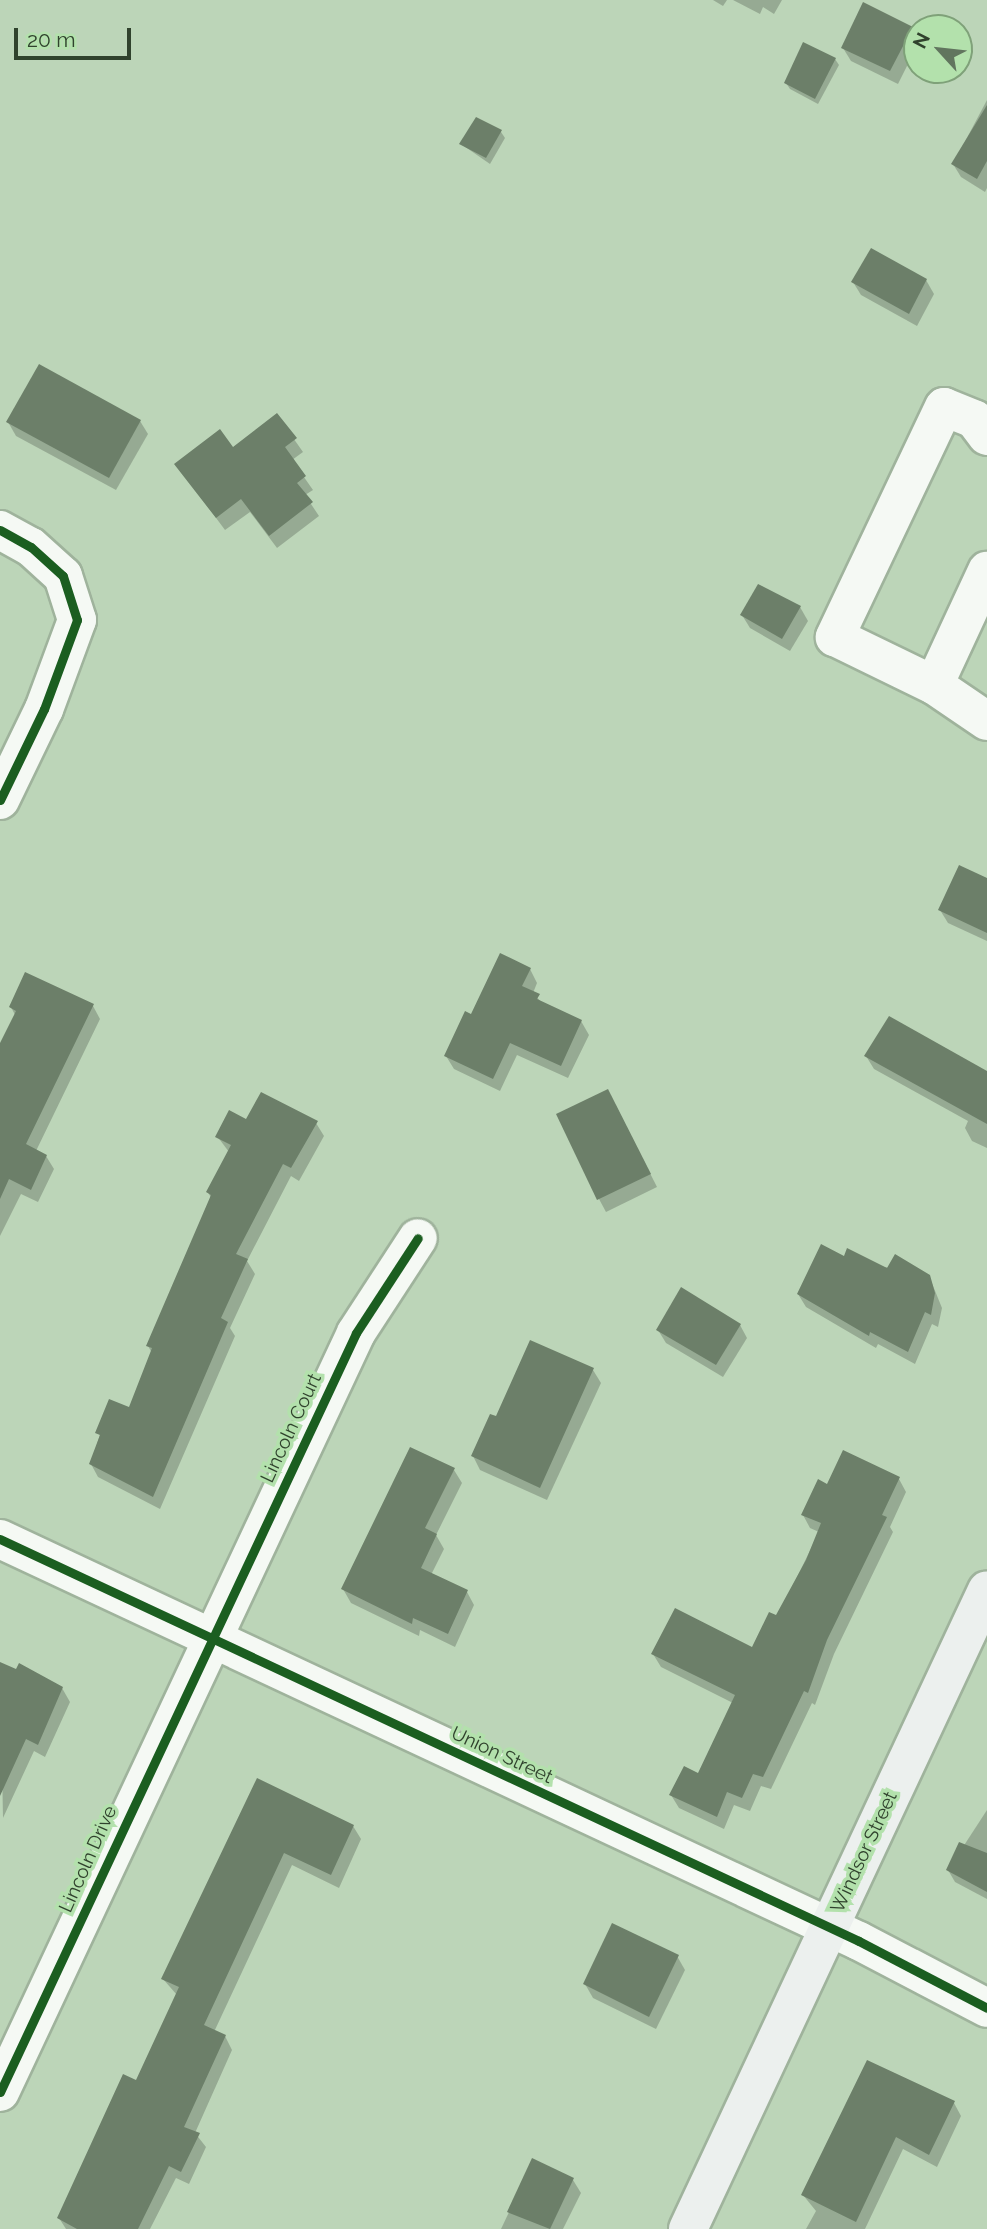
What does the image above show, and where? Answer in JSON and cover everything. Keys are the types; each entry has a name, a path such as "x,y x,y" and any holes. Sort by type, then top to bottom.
{"main road":[{"name":"Windsor Street","path":"688,2229 987,1590"}],"street":[{"path":"983,415 944,407 835,637 934,685 987,721"},
{"path":"0,530 31,547 63,576 78,620 44,709 0,800"},
{"path":"934,685 987,571"},
{"name":"Lincoln Court","path":"210,1641 356,1333 418,1238"},
{"name":"Union Street","path":"0,1539 128,1597 210,1641 829,1928 987,2008"},
{"name":"Lincoln Drive","path":"0,2092 210,1641"}],"building":[{"path":"863,2 903,22 903,46 890,71 841,48"},
{"path":"803,42 836,58 815,99 784,83"},
{"path":"987,105 987,161 977,179 951,164"},
{"path":"476,117 502,130 486,158 459,144"},
{"path":"871,248 927,279 909,314 851,282"},
{"path":"39,364 141,420 109,478 6,422"},
{"path":"277,413 297,438 285,447 306,476 297,483 313,502 269,536 241,499 216,518 174,464 220,429 233,447"},
{"path":"758,584 801,606 782,639 740,615"},
{"path":"959,865 987,878 987,933 938,910"},
{"path":"500,953 531,968 522,986 540,994 537,999 582,1020 561,1066 510,1043 493,1079 444,1056 465,1011 471,1014"},
{"path":"25,972 94,1004 26,1144 47,1155 31,1190 9,1179 0,1199 0,1043 16,1011 9,1007"},
{"path":"889,1016 987,1071 987,1124 864,1056"},
{"path":"608,1089 651,1174 597,1200 556,1114"},
{"path":"261,1092 318,1121 291,1168 283,1164 236,1254 248,1259 221,1318 228,1322 153,1497 89,1464 100,1435 95,1433 109,1399 129,1407 152,1348 146,1346 211,1195 206,1192 231,1145 215,1137 229,1110 246,1119"},
{"path":"821,1244 844,1256 847,1248 887,1268 895,1254 930,1275 935,1293 931,1315 925,1312 908,1352 870,1332 869,1336 797,1294"},
{"path":"681,1287 741,1324 716,1365 656,1330"},
{"path":"530,1340 594,1368 540,1488 471,1456 490,1414 496,1416"},
{"path":"410,1447 455,1468 425,1528 437,1534 421,1568 468,1590 448,1634 413,1618 412,1624 341,1589"},
{"path":"843,1450 900,1477 882,1515 887,1517 827,1640 808,1693 804,1691 763,1777 753,1774 742,1798 727,1792 717,1817 669,1795 684,1766 698,1773 735,1695 651,1654 675,1608 752,1647 769,1612 776,1615 806,1560 821,1523 801,1515 818,1479 827,1484"},
{"path":"0,1662 16,1669 19,1663 63,1687 38,1745 26,1739 0,1796"},
{"path":"257,1778 354,1825 331,1875 284,1853 204,2025 226,2035 184,2127 200,2133 181,2172 169,2166 138,2229 77,2229 57,2218 123,2074 136,2080 179,1987 161,1979"},
{"path":"959,1842 987,1853 987,1892 946,1870"},
{"path":"612,1923 679,1955 649,2017 583,1984"},
{"path":"867,2060 955,2101 929,2155 896,2137 856,2222 801,2195"},
{"path":"532,2158 574,2178 550,2229 507,2212"}],"cycle path":[{"path":"0,530 31,547 63,576 77,620 44,709 0,800"},
{"path":"0,2092 356,1333 418,1238"},
{"path":"0,1539 859,1941 987,2008"}]}
